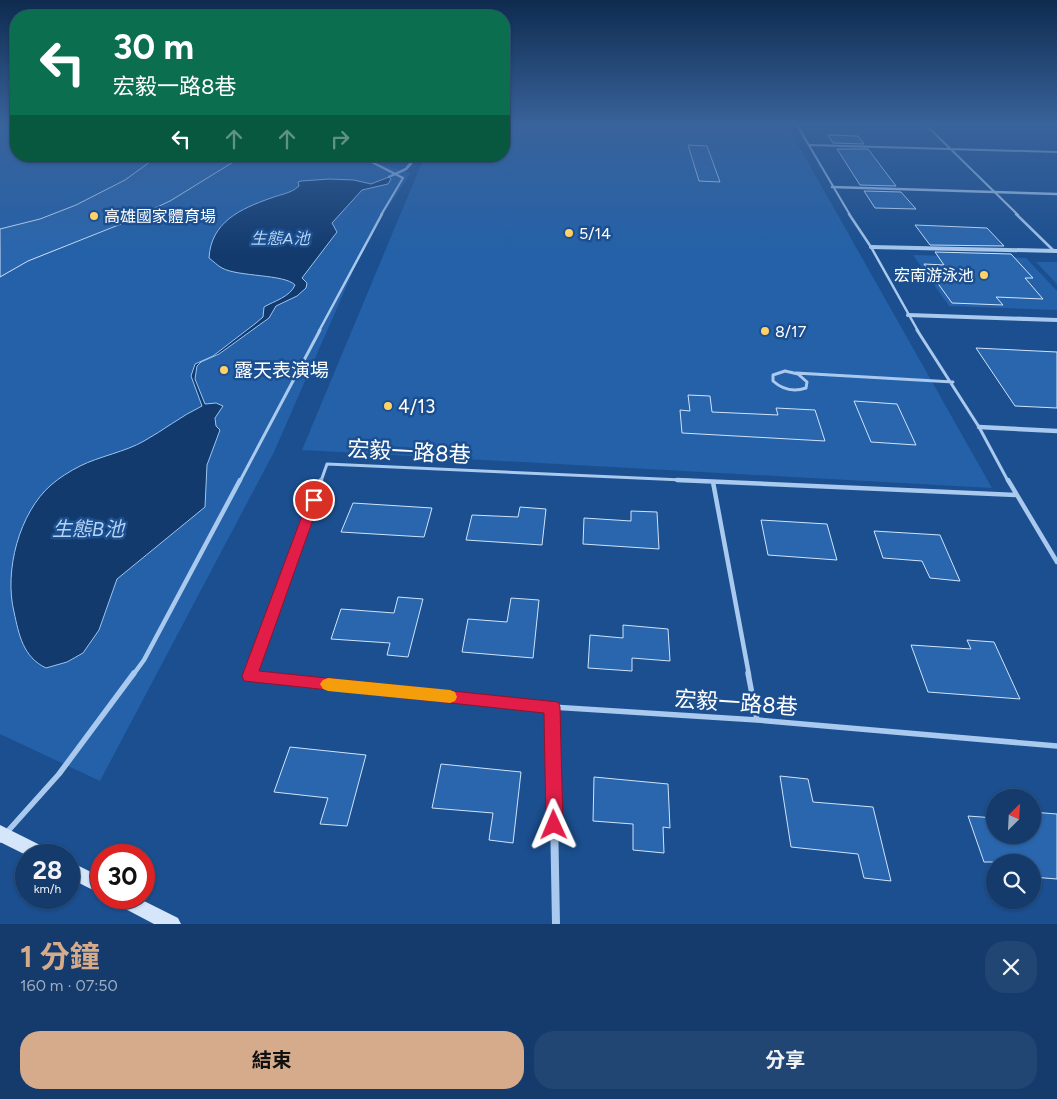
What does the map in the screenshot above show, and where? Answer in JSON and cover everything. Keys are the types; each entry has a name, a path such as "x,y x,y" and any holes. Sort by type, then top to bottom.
{"street":[{"path":"832,187 1057,194"},
{"path":"871,247 1056,251"},
{"path":"908,315 1057,320"},
{"path":"979,427 1057,431"},
{"path":"552,707 556,924"},
{"path":"2,836 19,844"},
{"path":"143,909 172,924"}],"lane":[{"path":"2,836 59,774 144,660 369,235 403,178 384,168"},
{"path":"822,168 832,187 871,247 908,315 979,427 1016,495 1057,562"},
{"path":"970,168 1056,251"},
{"path":"796,373 806,378 808,382 806,388 790,390 779,387 773,381 773,375 780,372 952,382"},
{"name":"宏毅一路8巷","path":"1016,495 327,464 250,676 552,707 757,720 1057,746"},
{"path":"712,482 757,720"}],"shaded area":[{"path":"0,168 393,168 411,173 369,235 274,452 100,781 0,734"},
{"path":"420,168 811,168 992,488 302,450"},
{"name":"宏南游泳池","path":"913,255 1026,258 1057,291 1057,310 949,306"},
{"path":"1036,262 1057,262 1057,284"}],"water":[{"name":"生態B池","path":"389,177 391,179 388,184 362,190 332,223 337,232 302,278 307,283 306,288 297,296 276,306 269,318 219,354 201,362 197,366 195,379 205,404 216,403 223,406 215,418 216,426 220,430 207,465 205,507 117,579 99,630 83,653 67,662 46,668 38,663 27,652 20,637 11,596 13,561 17,544 30,511 54,482 72,470 137,445 202,406 191,376 195,364 213,356 256,323 263,317 264,307 286,296 295,285 290,281 282,279 229,271 217,265 209,258 215,235 221,226 238,212 292,191 299,186 298,182 301,181 354,180 371,184"}],"building":[{"name":"高雄國家體育場","path":"141,168 223,168 170,201 121,224 28,261 0,277 0,229 40,219 76,205 125,180"},
{"path":"695,168 715,168 720,182 699,181"},
{"path":"849,168 882,168 896,186 860,185"},
{"path":"864,191 901,192 916,209 875,208"},
{"path":"915,225 987,228 1004,246 930,245"},
{"name":"宏南游泳池","path":"935,252 1011,254 1033,278 1025,278 1043,299 996,297 1003,305 952,303 924,264 944,265"},
{"path":"976,348 1057,352 1057,408 1015,406"},
{"path":"688,395 710,396 712,412 778,415 776,408 815,410 825,441 682,433 680,410 690,411"},
{"path":"854,401 897,404 916,445 871,442"},
{"path":"353,503 432,508 424,537 341,532"},
{"path":"520,507 546,509 542,545 466,540 472,515 518,517"},
{"path":"631,511 657,512 659,549 583,544 584,518 631,521"},
{"path":"761,520 827,524 837,560 768,555"},
{"path":"874,531 940,535 960,581 930,578 922,561 883,558"},
{"path":"398,597 423,599 408,657 387,655 390,643 331,639 341,609 394,613"},
{"path":"511,598 539,600 533,658 462,652 468,619 507,622"},
{"path":"623,625 668,629 670,661 632,658 632,671 588,668 590,635 623,638"},
{"path":"967,640 994,642 1020,699 928,692 911,645 971,649"},
{"path":"290,747 366,755 347,826 320,824 328,798 274,792"},
{"path":"441,764 521,772 513,843 489,840 493,813 432,808"},
{"path":"780,776 808,779 813,802 873,807 891,881 864,878 858,854 791,847"},
{"path":"594,777 668,784 670,828 663,827 664,853 633,850 633,824 593,821"},
{"path":"1041,813 1057,814 1057,879 1041,878 1041,854 986,854 986,862 984,862 968,816 986,817 986,844 1041,844"}],"waterway":[{"path":"389,177 407,168"}],"slow traffic":[{"path":"328,684 450,697"}],"place":[{"name":"高雄國家體育場","path":"94,216"},
{"name":"5/14","path":"569,233"},
{"name":"宏南游泳池","path":"984,275"},
{"name":"8/17","path":"765,331"},
{"name":"露天表演場","path":"224,370"},
{"name":"4/13","path":"388,406"}],"route":[{"path":"314,500 250,676 552,707 554,825"}],"water label":[{"name":"生態A池","path":"280,238"}]}
